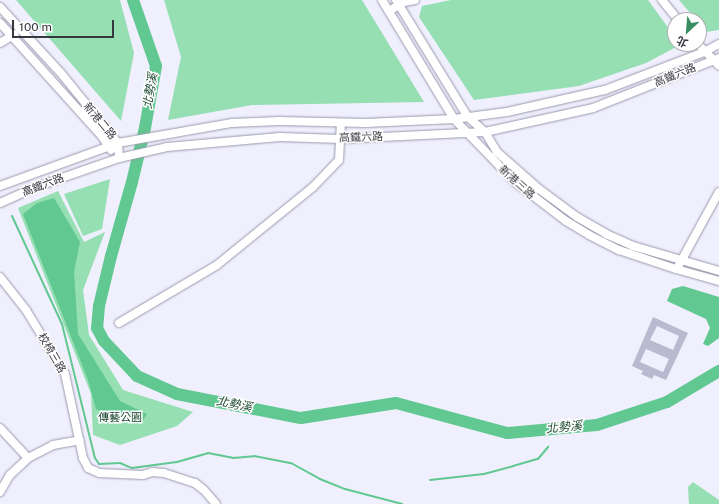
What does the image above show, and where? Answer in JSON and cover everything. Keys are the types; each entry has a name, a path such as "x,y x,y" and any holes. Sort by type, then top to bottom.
{"street":[{"name":"新港三路","path":"382,0 454,118 515,182 589,236 619,250 676,269 719,281"},
{"path":"389,11 398,3 414,0"},
{"path":"662,0 672,12"},
{"name":"新港三路","path":"398,3 467,116 485,132 497,152 539,189 577,217 606,234 633,246 719,271"},
{"name":"新港二路","path":"0,7 21,32 60,72 118,142 119,158"},
{"name":"新港二路","path":"0,23 10,36 101,135 108,147 119,158"},
{"path":"0,43 10,36 21,32"},
{"name":"高鐵六路","path":"707,50 719,44"},
{"path":"704,52 717,62"},
{"name":"高鐵六路","path":"0,186 118,142 232,123 341,123 454,118 506,112 605,90 704,52"},
{"name":"高鐵六路","path":"0,203 36,187 119,158 167,147 280,136 341,139 485,132 593,108 717,62"},
{"path":"119,324 217,265 313,187 339,160 341,123"},
{"path":"676,269 719,192"},
{"name":"校椅三路","path":"0,277 26,310 65,374 85,463 88,468 94,472 143,475 152,472 164,473 195,483 204,490 216,504"},
{"path":"0,428 28,458"},
{"path":"0,492 10,475 28,458 53,444 80,440"}],"green space":[{"path":"16,0 120,0 134,53 121,121"},
{"path":"164,0 362,0 424,102 252,105 168,120 181,57"},
{"path":"451,0 648,0 667,26 667,52 646,63 579,86 474,100 419,17 422,6"},
{"path":"679,0 719,0 719,30 707,32 707,12 689,12"},
{"path":"110,179 102,229 83,236 64,194"},
{"name":"傳藝公園","path":"58,191 84,242 105,232 83,290 89,335 123,390 193,412 177,426 120,445 93,435 91,394 18,208"},
{"path":"693,482 719,500 719,504 689,504 688,487"}],"shaded area":[{"path":"54,198 80,242 74,272 78,334 120,401 147,414 141,423 117,420 96,409 88,380 23,214 37,203"},
{"path":"683,286 719,297 719,338 708,346 703,344 710,328 706,319 667,301 672,289"}],"building":[{"path":"653,317 688,333 666,380 654,375 652,379 641,374 643,371 632,366","holes":["657,326 679,336 673,350 650,340","646,349 669,359 663,372 640,362"]}],"waterway":[{"name":"北勢溪","path":"133,0 156,66 145,128 132,182 111,256 99,306 97,328 104,341 137,376 177,394 301,418 396,403 507,433 597,425 667,402 719,371"},
{"path":"12,216 62,324 95,458 99,464 120,463 132,468 177,462 208,453 233,458 254,456 291,463 320,479 345,489 402,504"},
{"path":"430,480 484,474 513,466 538,459 548,447"}]}
